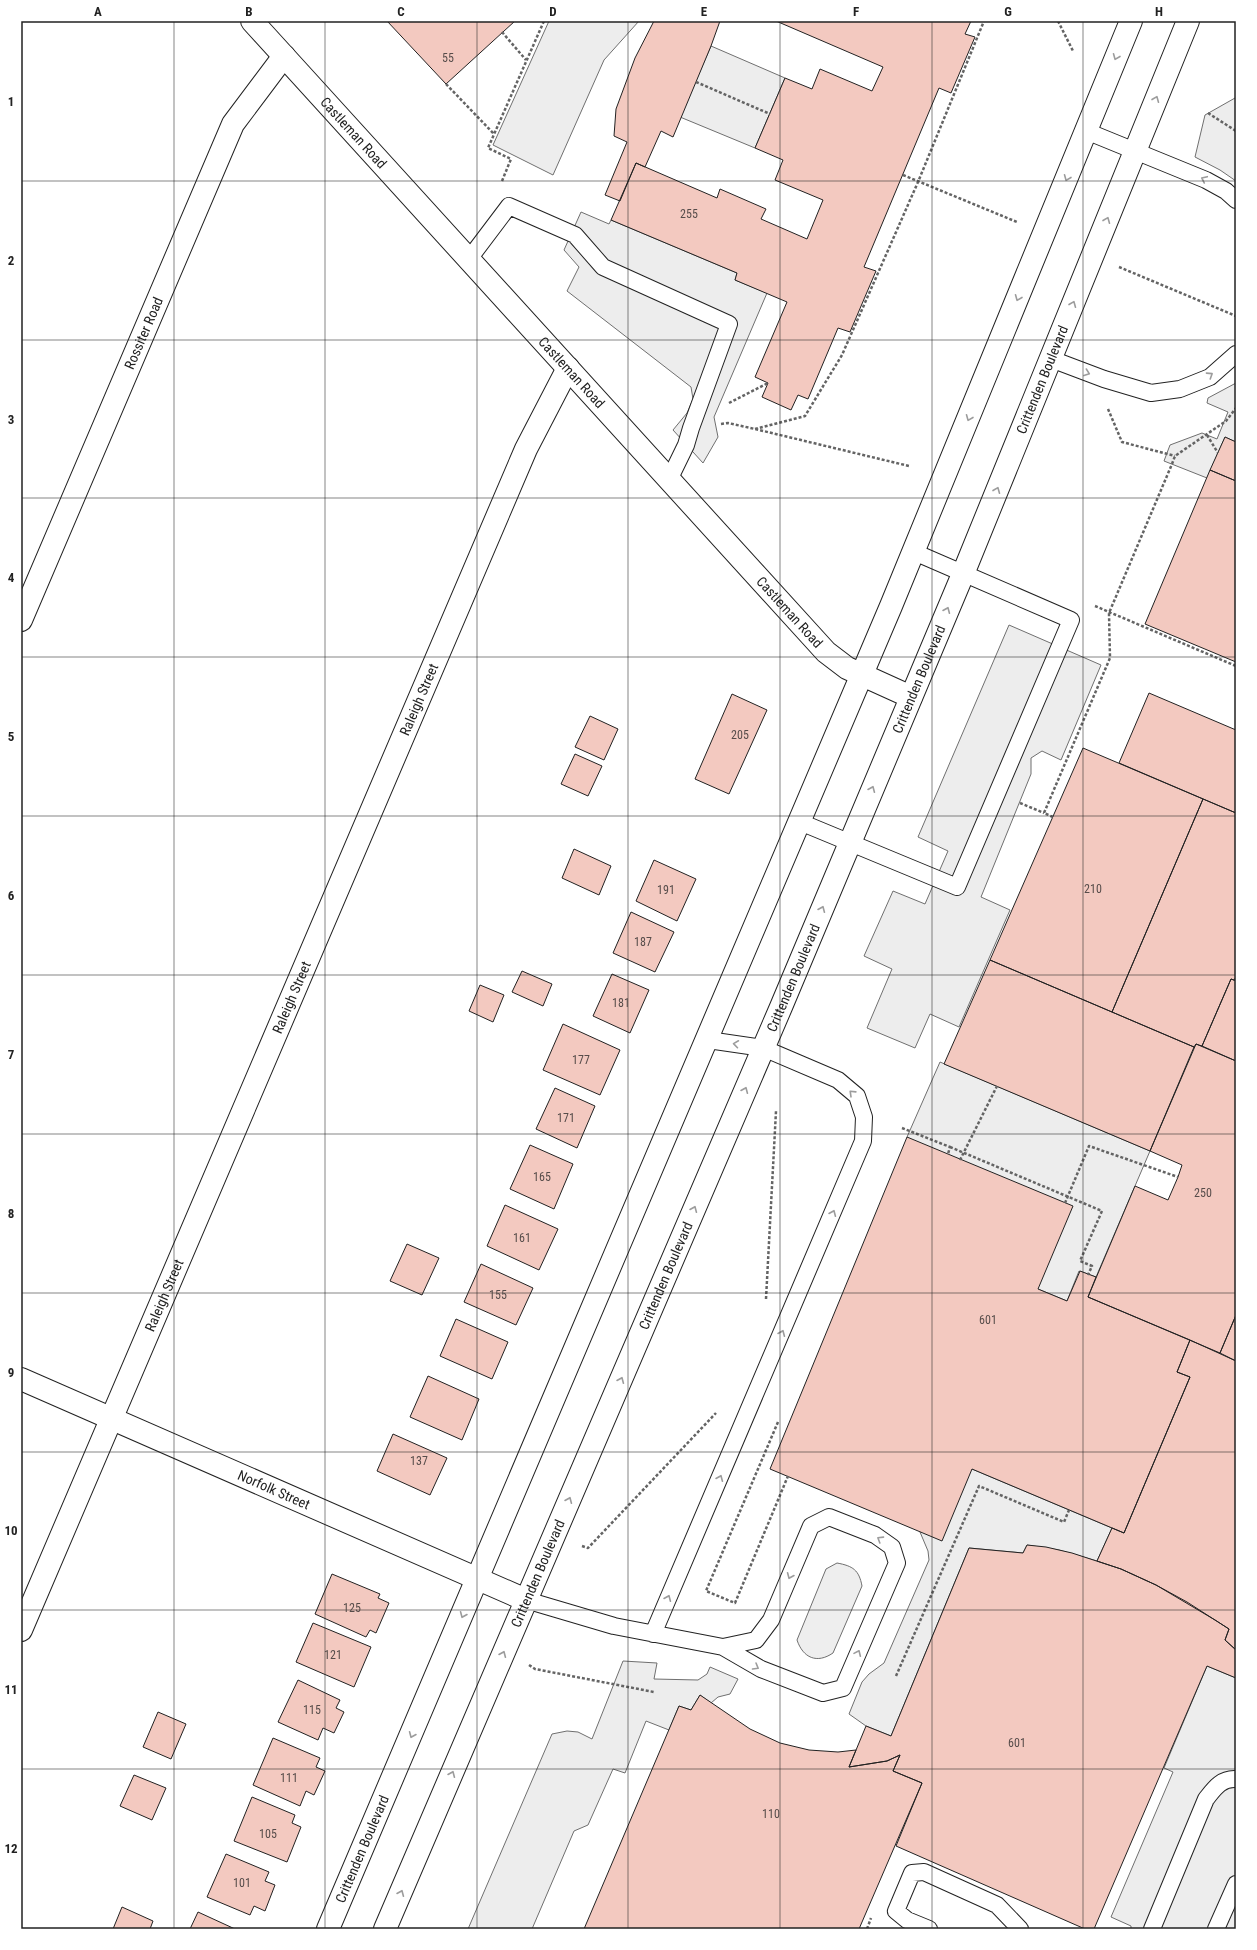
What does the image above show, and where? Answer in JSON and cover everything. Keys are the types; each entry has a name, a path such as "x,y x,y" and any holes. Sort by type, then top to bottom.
{"street":[{"name":"Castleman Road","path":"252,21 826,652 846,668 911,698"},
{"name":"Crittenden Boulevard","path":"328,1929 862,676 1131,21"},
{"name":"Crittenden Boulevard","path":"385,1929 764,1048 963,574 1188,21"},
{"name":"Rossiter Road","path":"21,620 234,124 284,56"},
{"name":"Raleigh Street","path":"21,1630 526,449 568,368"},
{"name":"Norfolk Street","path":"21,1379 526,1600"}],"lane":[{"path":"1086,131 1206,180 1226,191 1236,200"},
{"path":"469,259 509,206 575,236 603,268 729,324 686,445 669,480"},
{"path":"1050,359 1104,379 1151,393 1180,389 1210,377 1236,354"},
{"path":"800,822 956,887 1071,620 914,552"},
{"path":"653,1634 863,1141 864,1116 857,1096 838,1080 764,1048 708,1040"},
{"path":"526,1600 614,1626 723,1647 761,1669 801,1686 823,1693 843,1688 897,1563 892,1547 875,1535 829,1517 811,1526 771,1620 756,1640 723,1647"},
{"path":"1152,1929 1206,1799 1217,1784 1232,1778 1236,1779"},
{"path":"929,1929 905,1925 896,1911 912,1873 924,1872 997,1905 1020,1929"},
{"path":"1216,1929 1236,1884"}],"path":[{"path":"501,183 512,159 488,148 544,21"},
{"path":"755,429 805,416 819,396 842,355 918,182 984,21"},
{"path":"1058,21 1072,51"},
{"path":"502,32 526,60"},
{"path":"696,82 770,114"},
{"path":"446,84 494,134"},
{"path":"1208,113 1236,131"},
{"path":"903,175 1011,218 1020,224"},
{"path":"1114,265 1236,316"},
{"path":"724,406 768,383"},
{"path":"1105,406 1110,410 1122,442 1175,456"},
{"path":"1044,813 1110,658 1110,613 1175,456 1226,421 1236,408"},
{"path":"720,418 717,424 728,423 909,466"},
{"path":"1206,435 1218,453"},
{"path":"1088,604 1236,666"},
{"path":"1020,803 1053,817"},
{"path":"960,1160 997,1086"},
{"path":"765,1303 776,1111"},
{"path":"902,1128 1102,1211 1080,1261 1092,1266 1088,1275"},
{"path":"1065,1203 1089,1146 1178,1177"},
{"path":"948,1154 950,1147"},
{"path":"576,1544 588,1548 717,1412"},
{"path":"778,1422 706,1591 735,1603 788,1476"},
{"path":"896,1676 979,1486 1064,1522 1069,1510"},
{"path":"527,1664 535,1669 654,1692"}],"shaded area":[{"path":"549,21 639,21 604,60 553,175 493,145"},
{"path":"711,46 785,78 755,148 680,117"},
{"path":"1235,98 1236,181 1220,170 1195,157 1205,115"},
{"path":"581,212 609,224 611,220 737,273 735,280 767,293 714,417 718,437 703,463 673,430 687,413 693,399 691,387 567,291 579,267 564,250"},
{"path":"1236,383 1236,442 1225,437 1207,478 1164,461 1170,445 1202,433 1217,439 1228,412 1207,403 1208,398"},
{"path":"1009,625 1101,665 1061,760 1042,751 1031,758 1031,774 981,897 1010,910 959,1027 930,1014 915,1048 867,1028 892,969 864,956 893,891 925,904 948,851 918,837"},
{"path":"940,1062 1150,1151 1096,1277 1079,1271 1067,1301 1038,1289 907,1137"},
{"path":"972,1469 1112,1528 1097,1561 1059,1550 1027,1545 1023,1553 969,1548 891,1736 866,1726 849,1714 862,1682 869,1674 884,1663 929,1560 928,1551 920,1532"},
{"path":"837,1563 851,1567 857,1572 862,1586 833,1653 821,1658 811,1657 803,1651 797,1640 826,1569"},
{"path":"623,1661 657,1663 654,1679 698,1680 707,1674 710,1667 738,1679 730,1694 718,1697 711,1703 700,1695 691,1710 679,1706 669,1730 646,1721 625,1773 613,1769 588,1825 574,1831 532,1929 468,1929 552,1734 567,1731 578,1732 592,1739"},
{"path":"1207,1666 1236,1678 1236,1929 1131,1929 1131,1926 1111,1917 1173,1772 1164,1768"}],"building":[{"path":"387,21 515,21 446,84"},
{"path":"654,21 720,21 673,137 661,131 645,167 636,163 620,201 605,195 627,142 614,136 616,109 635,58"},
{"path":"776,21 971,21 965,34 975,37 951,93 939,88 864,267 876,271 850,332 838,328 808,399 798,395 791,410 762,397 768,383 755,377 787,302 735,280 737,273 611,220 636,163 717,198 720,189 766,209 761,219 807,239 823,200 775,180 783,160 755,148 785,78 812,89 820,69 872,91 883,67"},
{"path":"1225,437 1236,442 1236,481 1210,470"},
{"path":"1210,470 1236,481 1236,662 1145,624"},
{"path":"1149,693 1236,730 1236,813 1119,763"},
{"path":"732,694 767,710 729,794 695,779"},
{"path":"590,716 618,729 604,760 575,747"},
{"path":"1083,748 1203,799 1112,1012 990,960"},
{"path":"575,754 602,766 588,796 561,784"},
{"path":"1203,799 1236,813 1236,977 1234,980 1231,979 1202,1046 1196,1044 1194,1047 1112,1012"},
{"path":"574,849 611,866 599,895 562,878"},
{"path":"654,860 696,879 677,921 636,901"},
{"path":"631,912 674,932 655,972 613,953"},
{"path":"990,960 1194,1047 1150,1151 944,1064"},
{"path":"522,971 552,984 543,1006 512,992"},
{"path":"612,974 649,990 630,1033 593,1016"},
{"path":"1231,979 1236,981 1236,1061 1202,1046"},
{"path":"480,985 504,995 493,1022 469,1011"},
{"path":"563,1024 620,1050 600,1095 543,1070"},
{"path":"1196,1044 1236,1061 1236,1315 1220,1353 1088,1297 1135,1186 1168,1200 1178,1177 1182,1165 1150,1151"},
{"path":"555,1088 595,1106 577,1148 536,1129"},
{"path":"907,1137 1073,1206 1038,1289 1067,1301 1080,1271 1096,1277 1088,1297 1190,1340 1177,1372 1190,1377 1124,1533 972,1469 942,1541 770,1469"},
{"path":"530,1145 573,1164 554,1209 510,1189"},
{"path":"505,1205 558,1229 539,1270 487,1246"},
{"path":"407,1244 439,1258 422,1295 390,1281"},
{"path":"481,1264 533,1288 516,1325 464,1302"},
{"path":"1236,1315 1236,1361 1220,1353"},
{"path":"456,1319 508,1342 492,1379 440,1356"},
{"path":"1190,1340 1236,1361 1236,1650 1225,1640 1229,1629 1215,1620 1156,1585 1121,1569 1097,1561 1112,1528 1124,1533 1190,1377 1177,1372"},
{"path":"428,1376 479,1399 462,1440 410,1417"},
{"path":"393,1434 447,1458 430,1495 377,1471"},
{"path":"1027,1545 1046,1547 1072,1553 1121,1569 1156,1585 1187,1602 1229,1629 1225,1640 1236,1650 1236,1678 1207,1666 1094,1929 1085,1929 896,1846 922,1783 893,1771 900,1755 887,1761 849,1767 866,1726 891,1736 969,1548 1023,1553"},
{"path":"332,1574 380,1594 378,1598 389,1603 376,1633 370,1630 366,1637 315,1614"},
{"path":"313,1623 371,1647 354,1687 296,1662"},
{"path":"298,1680 340,1700 336,1708 344,1712 334,1733 323,1728 318,1740 278,1722"},
{"path":"700,1695 750,1729 780,1743 809,1750 838,1752 856,1750 849,1767 887,1761 900,1755 893,1771 922,1783 859,1929 584,1929 679,1706 691,1710"},
{"path":"158,1712 186,1724 171,1759 143,1747"},
{"path":"273,1738 320,1758 316,1767 325,1771 314,1795 306,1791 300,1806 253,1785"},
{"path":"134,1775 166,1788 152,1820 120,1806"},
{"path":"252,1797 295,1815 292,1823 301,1827 287,1862 234,1841"},
{"path":"226,1854 269,1872 265,1881 275,1885 265,1911 254,1906 250,1915 207,1897"},
{"path":"122,1907 153,1921 150,1929 113,1929"},
{"path":"198,1912 235,1929 190,1929"}]}
